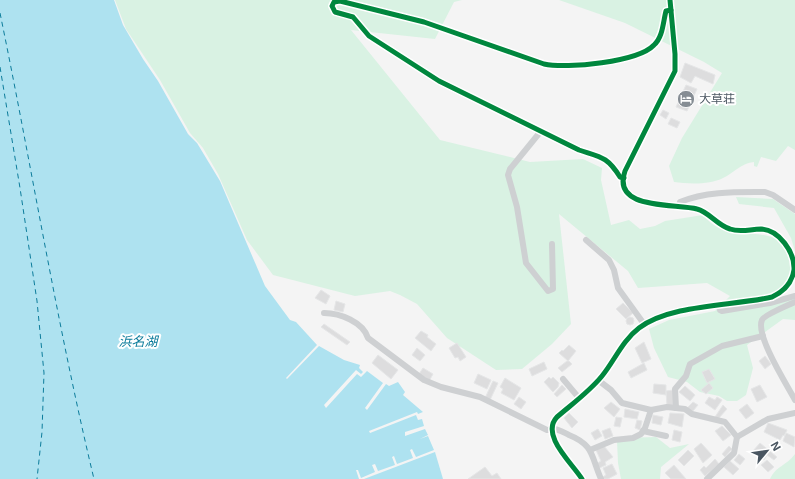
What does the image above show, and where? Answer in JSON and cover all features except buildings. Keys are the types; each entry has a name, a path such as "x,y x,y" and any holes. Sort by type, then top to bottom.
{"street":[{"path":"582,479 553,438 551,429 557,417 598,380 625,342 644,324 672,313 767,298 782,292 789,283 793,274 794,264 792,254 784,242 767,231 760,229 742,231 730,229 699,210 679,206 649,204 635,199 626,190 624,178 675,71 676,54 670,0"},
{"path":"624,178 620,177 610,163 603,157 579,150 439,81 369,36 353,17 334,11 333,4 340,2 404,16 544,64 556,66 591,65 646,51 658,41 662,32 666,11 671,10"},
{"path":"541,131 510,169 508,175 517,207 526,263 548,291 553,289 552,244"},
{"path":"679,206 680,202 687,199 712,194 765,192 773,195 795,210"},
{"path":"586,240 609,260 614,270 618,288 644,324"},
{"path":"719,306 720,310 722,311 770,303 795,296"},
{"path":"795,302 763,318 763,336 767,348 795,400"},
{"path":"324,313 350,319 361,326 365,330 368,338 424,380 441,387 480,397 547,430 551,429 581,440 590,450 601,479"},
{"path":"676,408 675,389 686,376 690,364 722,346 763,336"},
{"path":"563,380 579,398"},
{"path":"598,380 611,390 622,403 651,410 676,408 725,422 737,437 736,447 732,456 707,479"},
{"path":"590,450 616,439 633,438 643,431 651,410"},
{"path":"737,437 768,419 795,413"},
{"path":"643,431 666,436"}],"green space":[{"path":"115,0 462,0 454,2 435,39 351,30 440,140 530,162 583,159 602,168 601,180 611,225 629,220 640,229 655,226 665,221 703,215 720,229 728,232 764,235 774,238 786,249 789,255 791,267 788,281 773,297 795,297 795,320 783,319 747,345 753,368 746,395 737,401 727,401 719,396 700,392 687,382 668,377 654,348 649,329 669,320 715,311 730,296 707,283 638,288 628,271 559,214 571,324 552,344 522,369 496,370 447,338 417,304 390,291 355,296 273,275 247,240 218,174 203,148 190,133 160,80 126,29"},
{"path":"559,0 795,0 795,150 788,146 776,161 761,157 757,167 754,166 754,162 745,164 727,176 712,182 674,182 669,166 682,138 722,73 704,62 625,23"},
{"path":"736,197 773,199 795,214 795,251 791,238 774,208 739,204"},
{"path":"656,437 670,448 689,444 661,467 660,479 621,479 618,463 617,441 621,438"},
{"path":"795,454 795,479 770,479 775,471"}],"water":[{"name":"浜名湖","path":"0,0 114,0 123,25 158,81 188,134 197,143 220,181 265,286 290,320 296,322 317,345 286,378 287,379 319,346 344,360 360,365 359,368 363,372 361,374 356,370 324,405 326,408 357,374 361,377 367,371 383,383 365,408 367,410 386,384 389,386 398,382 405,392 403,395 423,412 418,414 417,412 369,431 370,433 416,415 418,420 422,419 424,426 405,432 405,436 425,429 428,435 420,439 428,436 434,450 416,457 412,449 410,450 413,458 397,464 394,456 392,457 395,465 378,471 375,464 372,465 375,472 361,478 358,470 356,470 359,479 0,479"},
{"path":"435,452 443,479 364,479"}],"ferry route":[{"path":"0,13 56,305 94,479"},
{"path":"0,67 37,301 44,373 42,432 37,479"}],"cycle path":[{"path":"582,479 559,449 552,432 553,424 557,417 597,382 633,333 652,320 668,314 703,307 772,297 780,292 789,283 794,270 794,263 789,249 780,238 768,230 734,230 721,225 697,209 648,203 636,199 627,193 623,184 625,171 675,71 670,0"},
{"path":"624,178 620,177 611,165 602,158 579,150 439,81 369,36 353,17 335,12 332,6 334,2 340,1 424,22 544,64 569,66 618,60 646,51 657,42 661,34 666,11 671,10"}],"place":[{"name":"大草荘","path":"686,99"}]}
